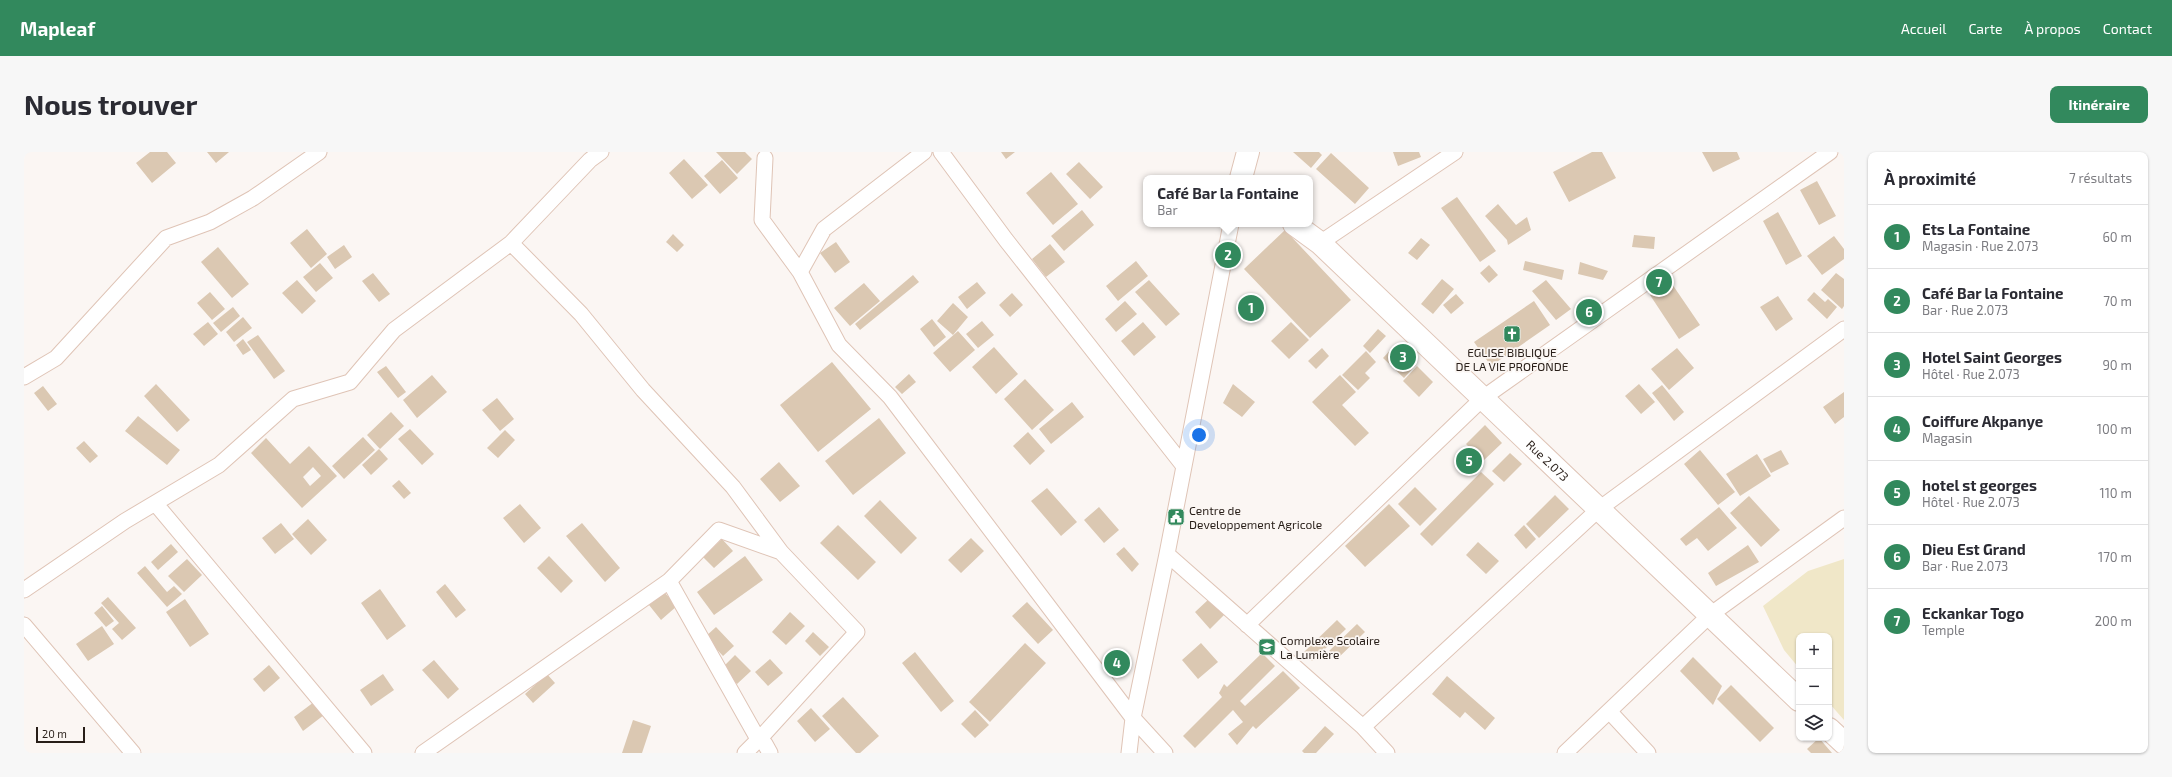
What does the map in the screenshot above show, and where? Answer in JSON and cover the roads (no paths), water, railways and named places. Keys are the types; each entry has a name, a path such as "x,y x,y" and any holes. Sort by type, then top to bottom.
{"street":[{"path":"24,377 56,358 166,238 210,222 253,198 319,152"},
{"path":"24,590 125,521 219,465 293,399 350,382 394,330 511,243 590,160 601,152"},
{"path":"800,272 824,229 924,152"},
{"path":"941,152 1006,240 1183,465"},
{"path":"1242,175 1248,152"},
{"path":"1320,243 1455,152"},
{"path":"1247,625 1483,398 1830,152"},
{"path":"765,158 762,220 800,272 839,345 890,397 1133,718 1165,753"},
{"path":"1129,753 1133,718 1167,554 1183,465 1230,227"},
{"name":"Rue 2.073","path":"1298,227 1320,243 1796,697"},
{"path":"511,243 581,314 643,390 733,487 781,552 857,632 745,753"},
{"path":"1364,727 1598,509 1844,329"},
{"path":"155,503 364,753"},
{"path":"1565,753 1710,615 1844,518"},
{"path":"423,753 669,580 719,530 781,552"},
{"path":"1167,554 1364,727 1388,753"},
{"path":"669,580 758,739 765,744 770,753"},
{"path":"24,625 133,753"},
{"path":"1609,711 1648,753"},
{"path":"1832,731 1844,743"}],"place":[{"name":"Café Bar la Fontaine","path":"1228,255"},
{"name":"Eckankar Togo","path":"1659,282"},
{"name":"Ets La Fontaine","path":"1251,308"},
{"name":"Dieu Est Grand","path":"1589,312"},
{"name":"EGLISE BIBLIQUE DE LA VIE PROFONDE","path":"1512,334"},
{"name":"Hotel Saint Georges","path":"1403,357"},
{"name":"hotel st georges","path":"1469,461"},
{"name":"Centre de Developpement Agricole","path":"1176,517"},
{"name":"Complexe Scolaire La Lumière","path":"1267,647"},
{"name":"Coiffure Akpanye","path":"1117,663"}]}
